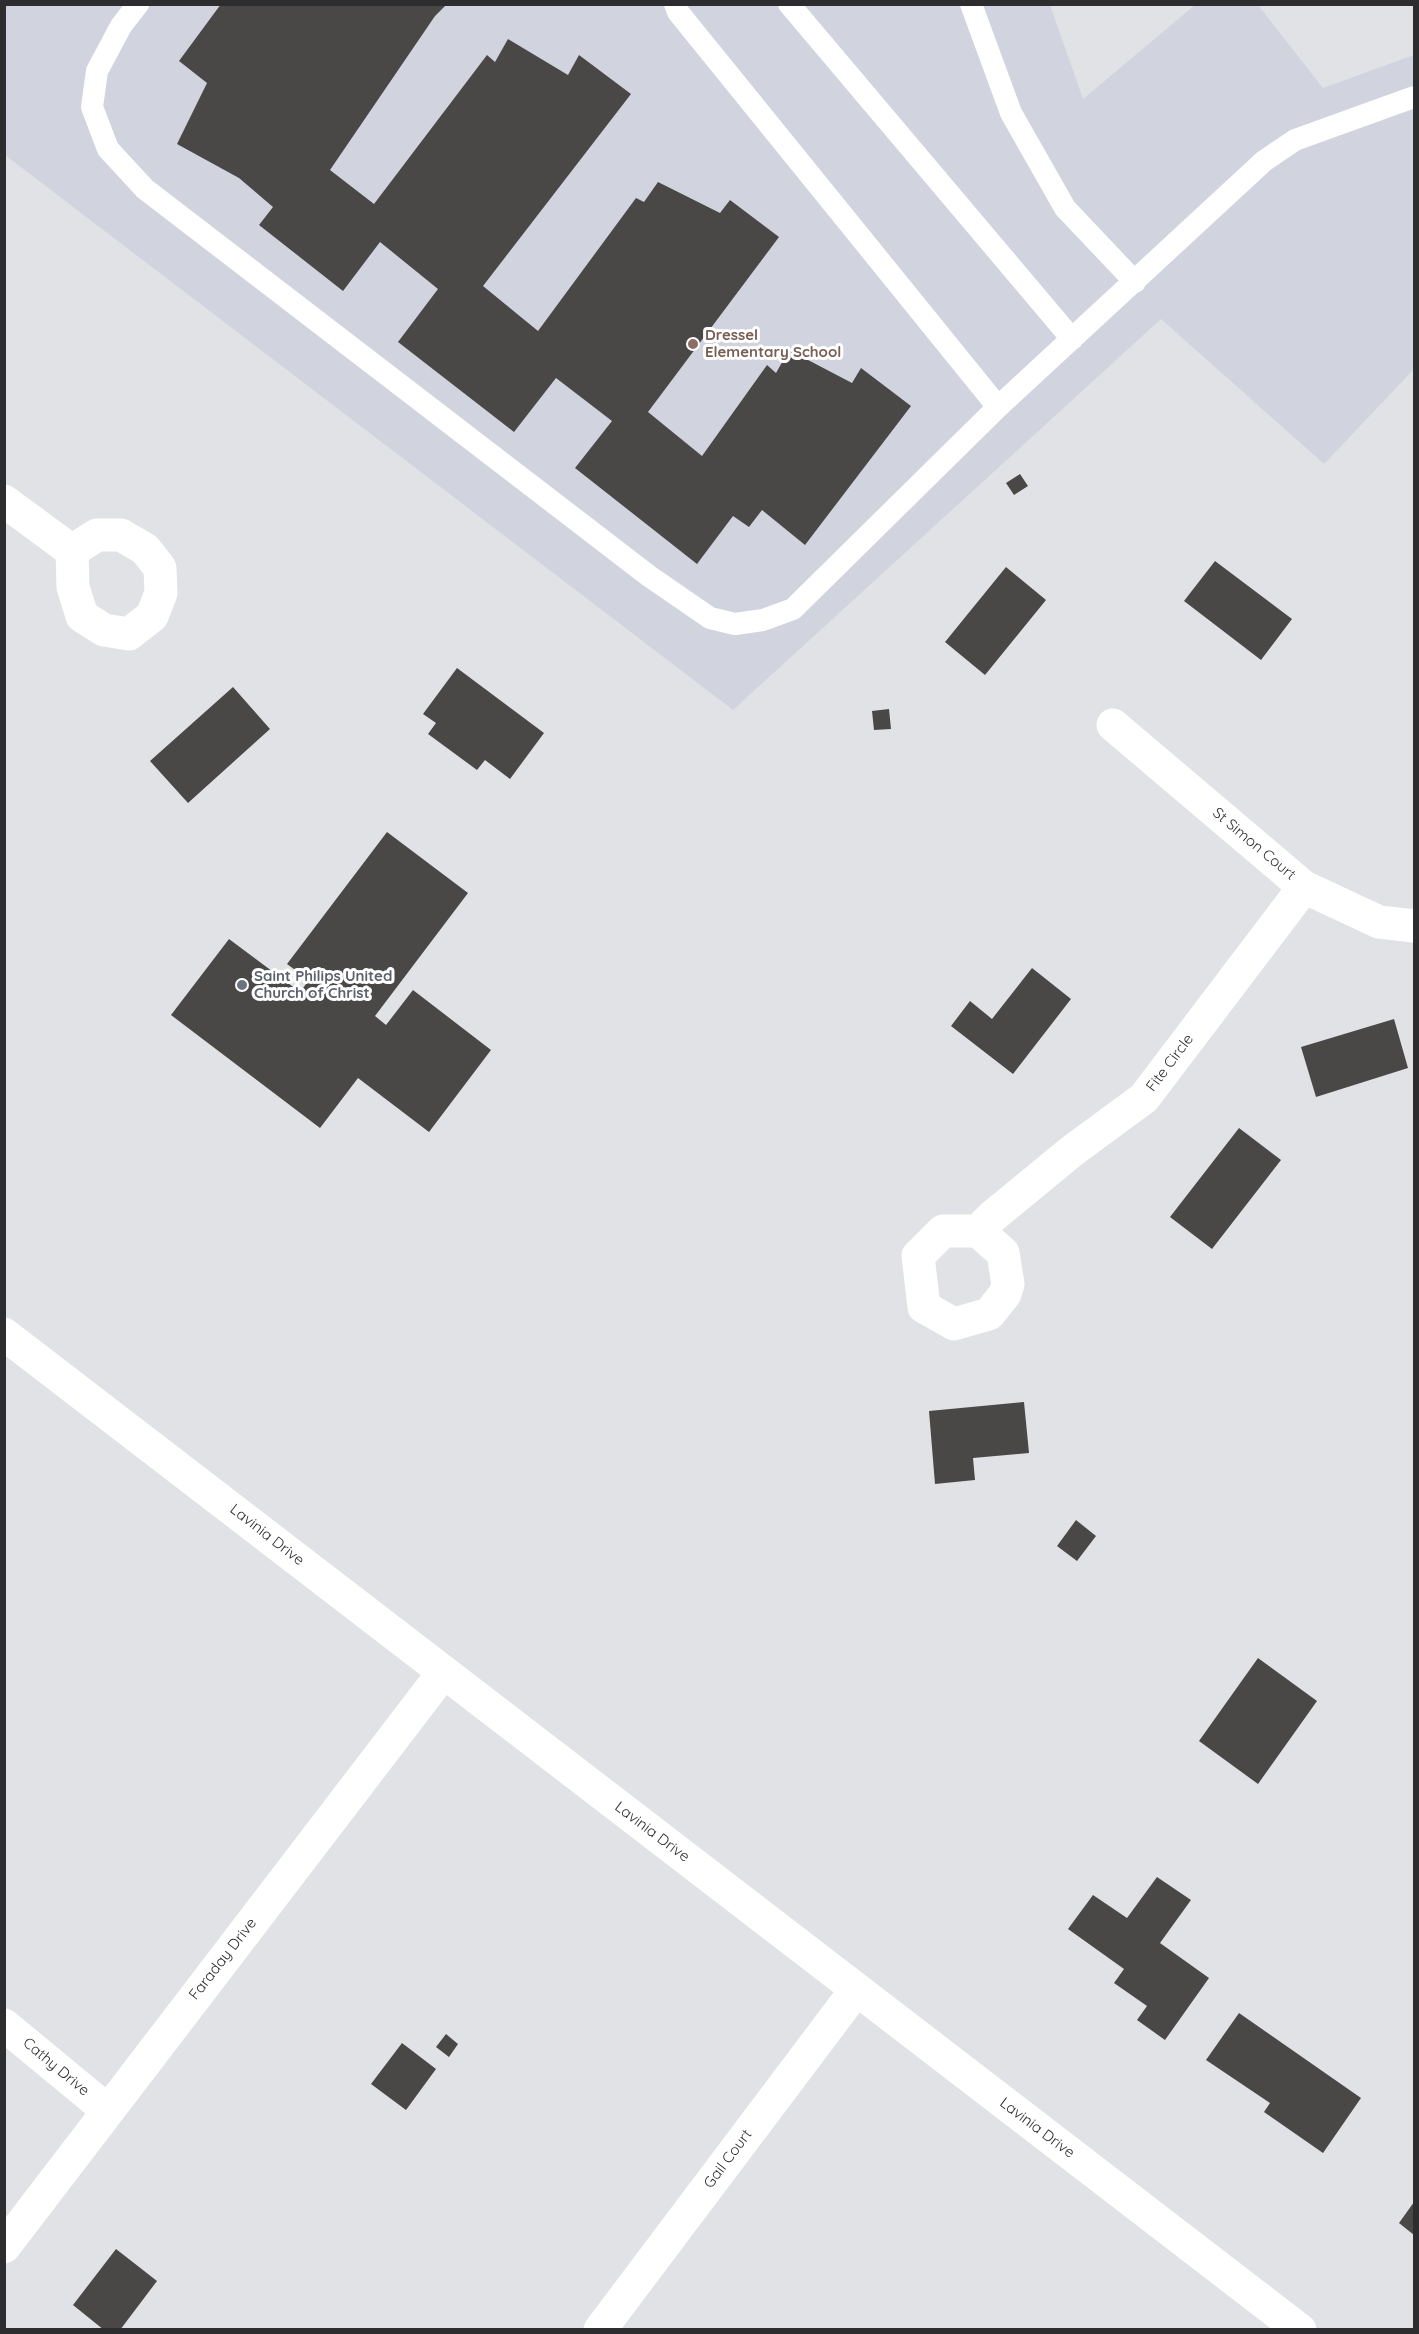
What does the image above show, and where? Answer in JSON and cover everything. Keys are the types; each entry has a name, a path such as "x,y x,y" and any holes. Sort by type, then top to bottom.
{"street":[{"path":"4,501 72,551"},
{"name":"St Simon Court","path":"1113,725 1304,887 1379,922 1414,927"},
{"name":"Fite Circle","path":"978,1231 1072,1151 1144,1098 1304,887"},
{"name":"Lavinia Drive","path":"4,1334 1300,2330"},
{"name":"Faraday Drive","path":"4,2247 443,1673"},
{"name":"Gail Court","path":"600,2330 856,1990"},
{"name":"Cathy Drive","path":"4,2025 107,2110"}],"lane":[{"path":"138,4 121,26 97,71 92,107 108,149 146,189 649,576 710,618 735,624 763,620 793,609 998,407 1264,161 1295,140 1414,97"},
{"path":"675,4 678,12 998,407"},
{"path":"789,4 1072,339"},
{"path":"971,4 1011,113 1065,208 1135,282"}],"shaded area":[{"name":"Dressel Elementary School","path":"4,5 1050,5 1083,99 1195,5 1258,5 1323,88 1414,55 1414,369 1324,464 1161,319 733,710 5,155"}],"building":[{"path":"221,4 447,4 435,16 330,170 374,204 487,55 495,62 508,39 568,75 579,55 631,94 483,286 538,331 636,198 644,202 658,182 720,213 730,200 779,237 648,412 702,456 767,365 776,373 789,350 852,383 861,368 911,406 805,545 762,510 749,527 733,516 697,564 575,468 612,421 556,378 514,432 398,342 438,289 380,242 343,291 259,225 273,207 239,178 177,144 207,83 179,61"},
{"path":"1020,474 1028,486 1014,495 1006,483"},
{"path":"1215,561 1292,619 1261,660 1184,601"},
{"path":"1006,567 1046,600 985,675 945,642"},
{"path":"457,668 544,733 510,779 485,760 477,770 428,734 436,723 423,714"},
{"path":"233,687 270,729 188,803 150,761"},
{"path":"889,709 891,729 874,730 872,711"},
{"name":"Saint Philips United Church of Christ","path":"387,832 468,893 375,1016 386,1025 413,990 491,1050 429,1132 358,1078 320,1128 171,1015 229,939 300,992 309,980 287,964"},
{"path":"1032,968 1071,999 1013,1074 951,1026 970,1001 992,1019"},
{"path":"1394,1019 1408,1068 1316,1097 1301,1047"},
{"path":"1239,1128 1281,1160 1212,1249 1170,1217"},
{"path":"1024,1402 1029,1453 973,1458 975,1480 935,1484 929,1411"},
{"path":"1076,1520 1096,1536 1077,1561 1057,1546"},
{"path":"1258,1658 1317,1701 1258,1784 1199,1741"},
{"path":"1157,1877 1191,1900 1160,1943 1209,1978 1165,2040 1137,2020 1147,2006 1114,1983 1124,1969 1068,1929 1093,1895 1127,1918"},
{"path":"1239,2013 1361,2098 1323,2153 1264,2112 1270,2103 1206,2060"},
{"path":"446,2034 458,2044 449,2057 436,2047"},
{"path":"402,2043 436,2069 406,2110 371,2084"},
{"path":"1414,2202 1414,2235 1399,2223"},
{"path":"116,2249 157,2281 120,2330 104,2330 73,2305"}],"place":[{"name":"Dressel Elementary School","path":"693,344"},
{"name":"Saint Philips United Church of Christ","path":"242,985"}]}
